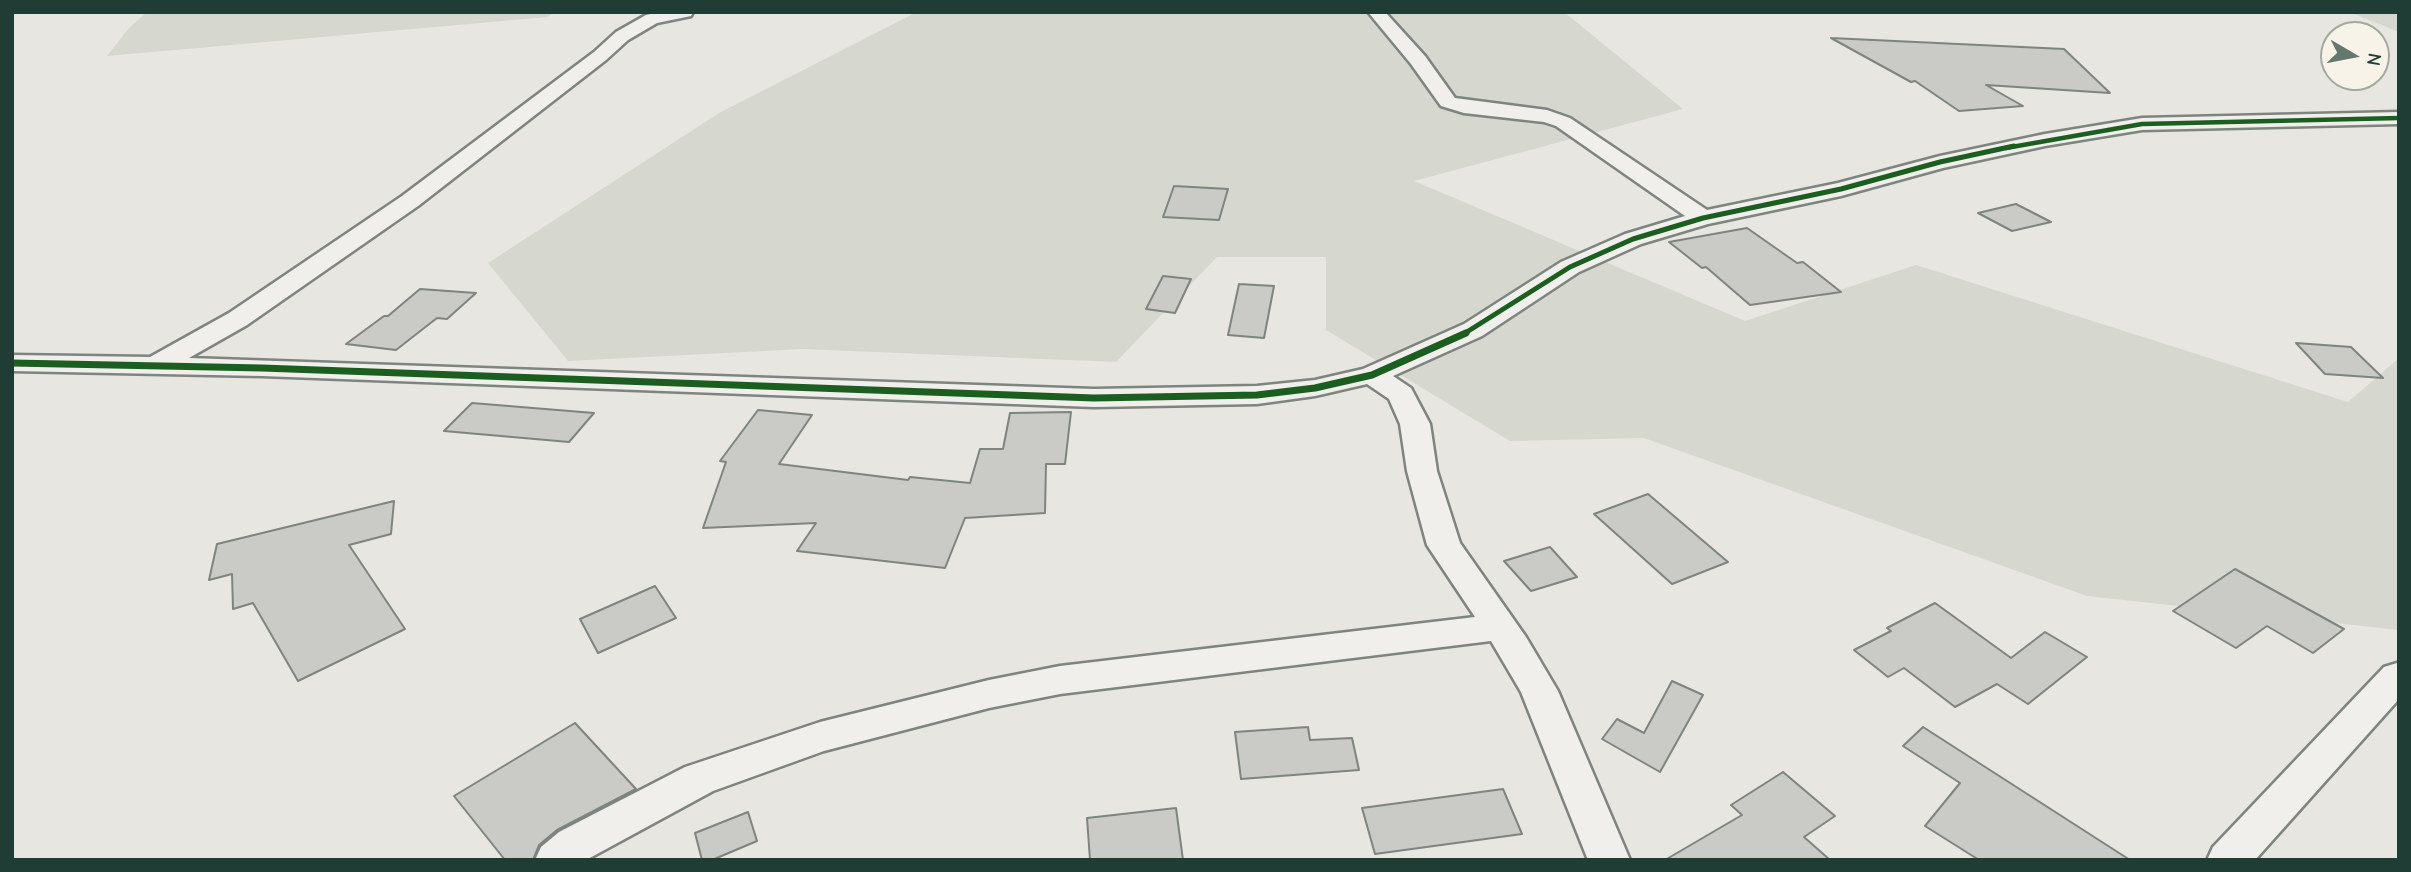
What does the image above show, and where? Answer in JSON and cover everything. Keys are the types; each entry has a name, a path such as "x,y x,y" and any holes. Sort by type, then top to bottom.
{"street":[{"path":"156,366 239,319 411,201 600,56 622,36 652,19 685,12"},
{"path":"1376,12 1418,60 1448,102 1464,107 1547,117 1563,122 1703,218"},
{"path":"12,363 1094,398 1257,394 1315,388 1373,374 1473,330 1570,268 1633,239 1703,218 1841,188 1940,162 2045,140 2141,124 2399,118"},
{"path":"1373,374 1401,394 1415,424 1422,471 1444,545 1513,646 1539,691 1609,860"},
{"path":"556,860 574,845 699,779 820,737 989,694 1060,680 1498,627"},
{"path":"2228,860 2398,677"}],"shaded area":[{"path":"147,12 554,12 548,17 107,56 129,28"},
{"path":"917,12 1564,12 1683,109 1414,181 1745,321 1916,265 2348,402 2399,358 2399,630 2087,596 1644,438 1510,441 1326,330 1326,257 1217,257 1116,362 803,349 568,361 488,263 719,113"},
{"path":"2349,12 2399,12 2399,32 2390,28 2390,21 2372,21"}],"building":[{"path":"1831,38 2064,49 2110,93 1986,85 2023,106 1959,111 1915,81 1911,82"},
{"path":"1174,186 1228,189 1219,220 1163,217"},
{"path":"2016,204 2051,222 2012,231 1978,213"},
{"path":"1747,228 1797,263 1803,262 1841,292 1750,305 1706,267 1702,268 1669,242"},
{"path":"1163,276 1191,279 1175,313 1146,309"},
{"path":"1239,284 1274,286 1264,338 1228,335"},
{"path":"420,289 476,293 447,319 437,318 396,350 346,344 384,316 388,316"},
{"path":"2296,343 2351,347 2383,378 2325,374"},
{"path":"472,403 594,413 569,442 444,431"},
{"path":"758,410 812,415 779,464 908,480 910,477 970,483 980,449 1003,449 1010,413 1071,412 1065,464 1046,464 1045,513 965,518 945,568 797,551 816,523 703,528 726,462 720,461"},
{"path":"1648,494 1728,562 1672,584 1594,514"},
{"path":"394,501 391,534 349,545 405,629 298,681 253,603 233,609 232,574 209,580 217,544"},
{"path":"1550,547 1577,577 1531,591 1504,561"},
{"path":"2235,569 2344,629 2313,653 2267,626 2236,648 2173,611"},
{"path":"655,586 676,618 598,653 580,619"},
{"path":"1935,603 2011,658 2045,632 2087,657 2028,704 1997,684 1955,707 1904,668 1888,677 1854,650 1891,631 1887,628"},
{"path":"1672,681 1703,695 1660,772 1602,739 1617,719 1644,733"},
{"path":"575,723 636,789 557,830 539,845 533,860 505,860 454,796"},
{"path":"1308,727 1310,740 1352,738 1359,770 1241,779 1235,732"},
{"path":"1923,727 2130,860 1979,860 1925,826 1960,783 1903,746"},
{"path":"1783,772 1835,816 1804,837 1830,860 1665,860 1742,815 1731,805"},
{"path":"1503,789 1522,834 1375,854 1362,808"},
{"path":"1176,808 1183,860 1090,860 1087,818"},
{"path":"748,812 757,841 712,860 702,860 695,833"}],"cycle path":[{"path":"12,363 262,368 1094,398 1257,395 1315,388 1372,375 1473,330 1570,267 1633,239 1703,218 1841,189 1940,162 2045,140 2142,124 2399,118"}]}
